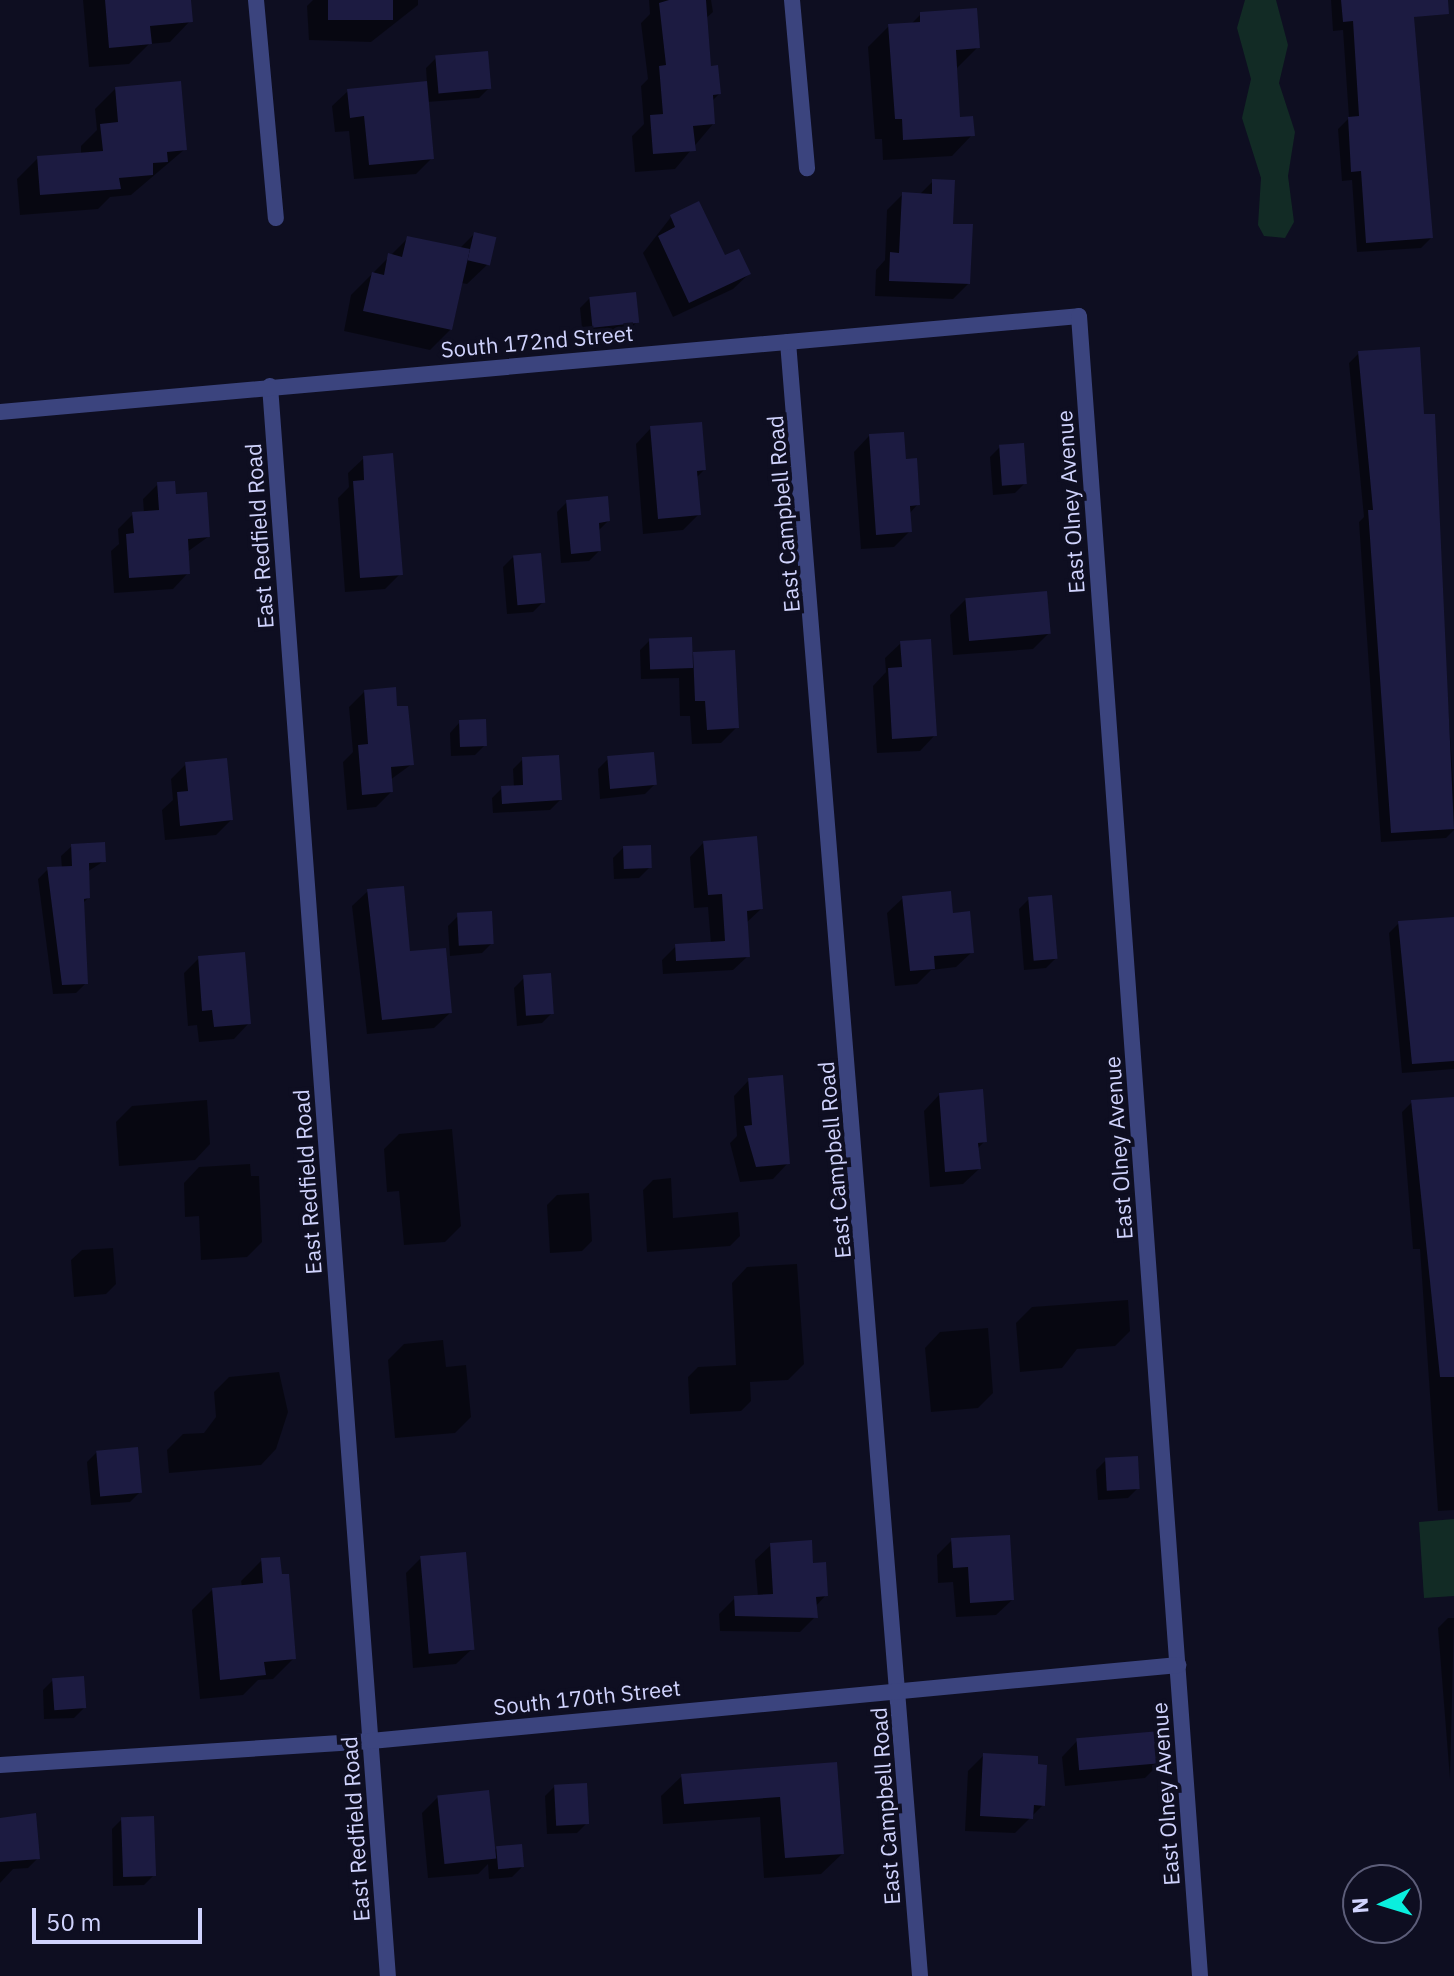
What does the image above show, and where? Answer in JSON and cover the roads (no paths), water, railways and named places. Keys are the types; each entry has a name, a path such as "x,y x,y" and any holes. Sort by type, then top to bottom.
{"street":[{"path":"256,0 276,218"},
{"path":"792,0 807,168"},
{"name":"South 172nd Street","path":"0,412 1079,316"},
{"name":"East Olney Avenue","path":"1079,316 1200,1976"},
{"name":"East Campbell Road","path":"788,342 920,1976"},
{"name":"East Redfield Road","path":"270,386 388,1976"},
{"name":"South 170th Street","path":"0,1765 371,1741 898,1688 1178,1665"}]}
